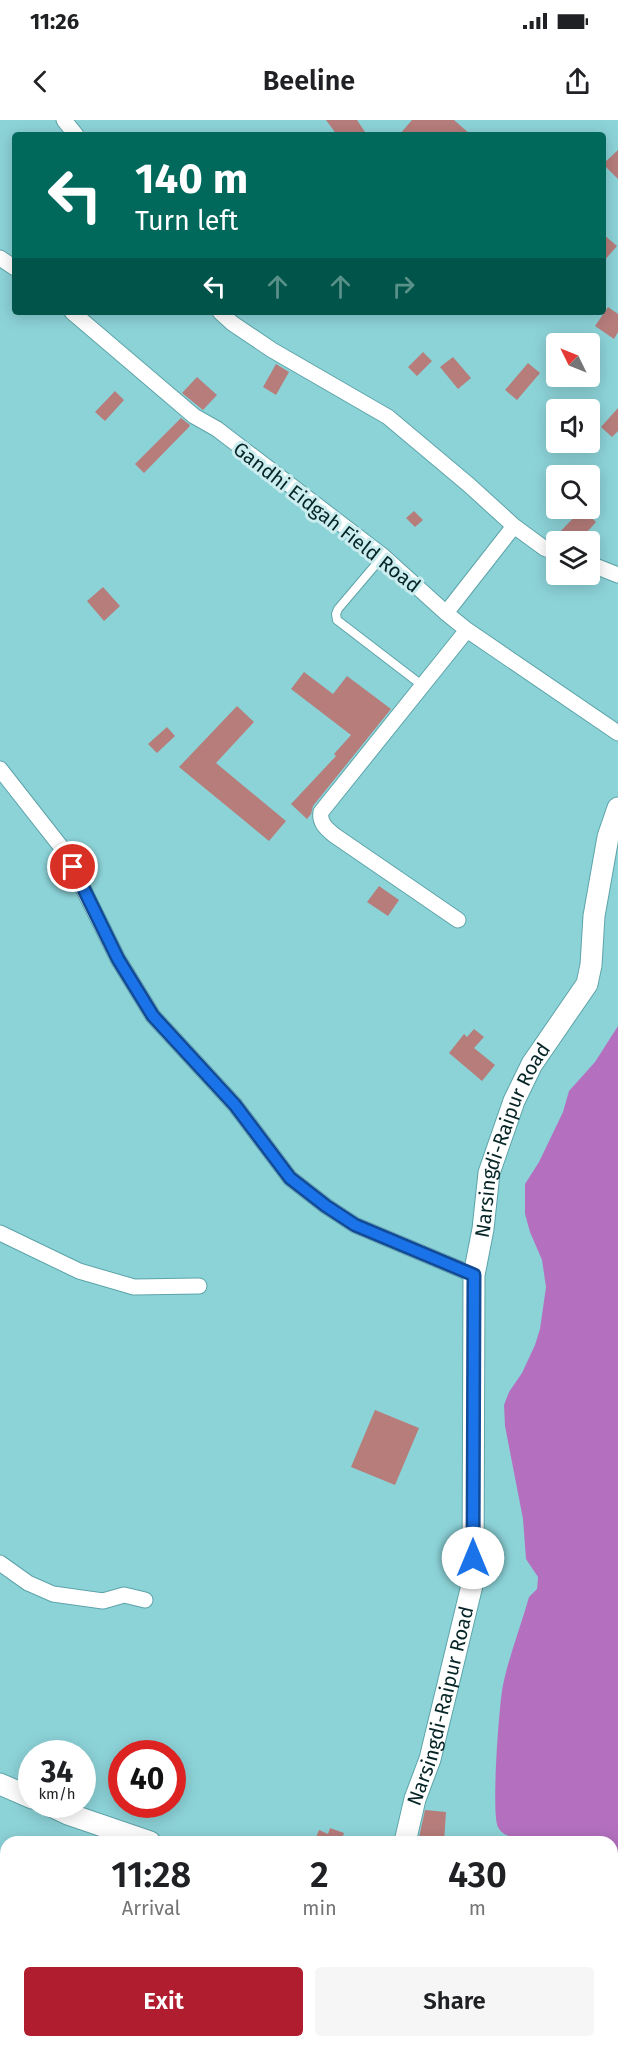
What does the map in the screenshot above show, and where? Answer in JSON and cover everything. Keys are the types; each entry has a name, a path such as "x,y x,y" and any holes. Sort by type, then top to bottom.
{"street":[{"path":"64,120 74,132"},
{"name":"Gandhi Eidgah Field Road","path":"76,315 194,416 217,429 382,556 467,630 618,733"},
{"path":"223,315 272,350 388,417 514,526 546,549"},
{"path":"446,613 514,526"},
{"path":"600,568 618,575"},
{"path":"458,920 334,835 321,820 321,812 467,630"},
{"path":"0,769 65,852 118,959 153,1016 235,1105 290,1178 355,1225 474,1275"},
{"name":"Narsingdi-Raipur Road","path":"406,1836 415,1799 430,1759 473,1581 474,1275 483,1229 489,1173 514,1101 532,1064 587,984 591,965 594,916 604,859 608,837 618,808"},
{"path":"0,1233 79,1271 134,1287 199,1286"},
{"path":"0,1563 28,1583 53,1594 103,1601 124,1595 145,1600"},
{"path":"0,1784 18,1792"},
{"path":"80,1818 132,1836"}],"lane":[{"path":"382,556 338,609 337,620 423,686"}],"shaded area":[{"path":"618,1026 618,1836 510,1836 501,1832 496,1818 495,1782 501,1696 508,1663 529,1597 537,1589 538,1577 526,1559 523,1519 505,1426 504,1405 535,1345 540,1329 546,1287 542,1260 525,1214 525,1184 539,1162 563,1112 569,1091 595,1062"}],"building":[{"path":"326,120 357,120 365,132 335,132"},
{"path":"412,120 454,120 468,132 402,132"},
{"path":"618,150 618,179 606,167 606,161"},
{"path":"606,237 617,246 606,259"},
{"path":"608,307 618,314 618,332 614,339 595,326 603,315 606,315"},
{"path":"423,352 432,361 417,376 408,367"},
{"path":"453,357 471,378 458,389 440,367"},
{"path":"528,363 540,373 517,400 505,390"},
{"path":"276,364 289,372 276,395 263,387"},
{"path":"197,377 217,395 203,410 182,393"},
{"path":"115,391 124,400 105,421 95,412"},
{"path":"618,408 618,431 612,437 601,427"},
{"path":"181,418 190,425 189,427 144,473 135,464"},
{"path":"414,511 423,520 415,527 406,518"},
{"path":"572,519 593,519 596,522 588,531 561,531"},
{"path":"103,587 120,606 104,621 87,601"},
{"path":"304,672 333,694 347,676 391,709 313,806 307,819 291,804 336,756 334,754 351,735 291,689"},
{"path":"237,706 254,722 216,763 286,821 269,841 179,767"},
{"path":"167,727 175,736 157,753 148,744"},
{"path":"379,886 399,900 388,916 367,902"},
{"path":"474,1029 484,1037 474,1048 495,1065 482,1081 449,1053 464,1034 467,1037"},
{"path":"375,1410 419,1428 395,1485 351,1467"},
{"path":"425,1810 446,1812 444,1836 419,1836"},
{"path":"330,1828 344,1833 343,1836 316,1836 319,1830 328,1834"}],"route":[{"path":"73,867 118,959 153,1016 235,1105 280,1168 303,1190 355,1225 474,1275 473,1558"}]}
